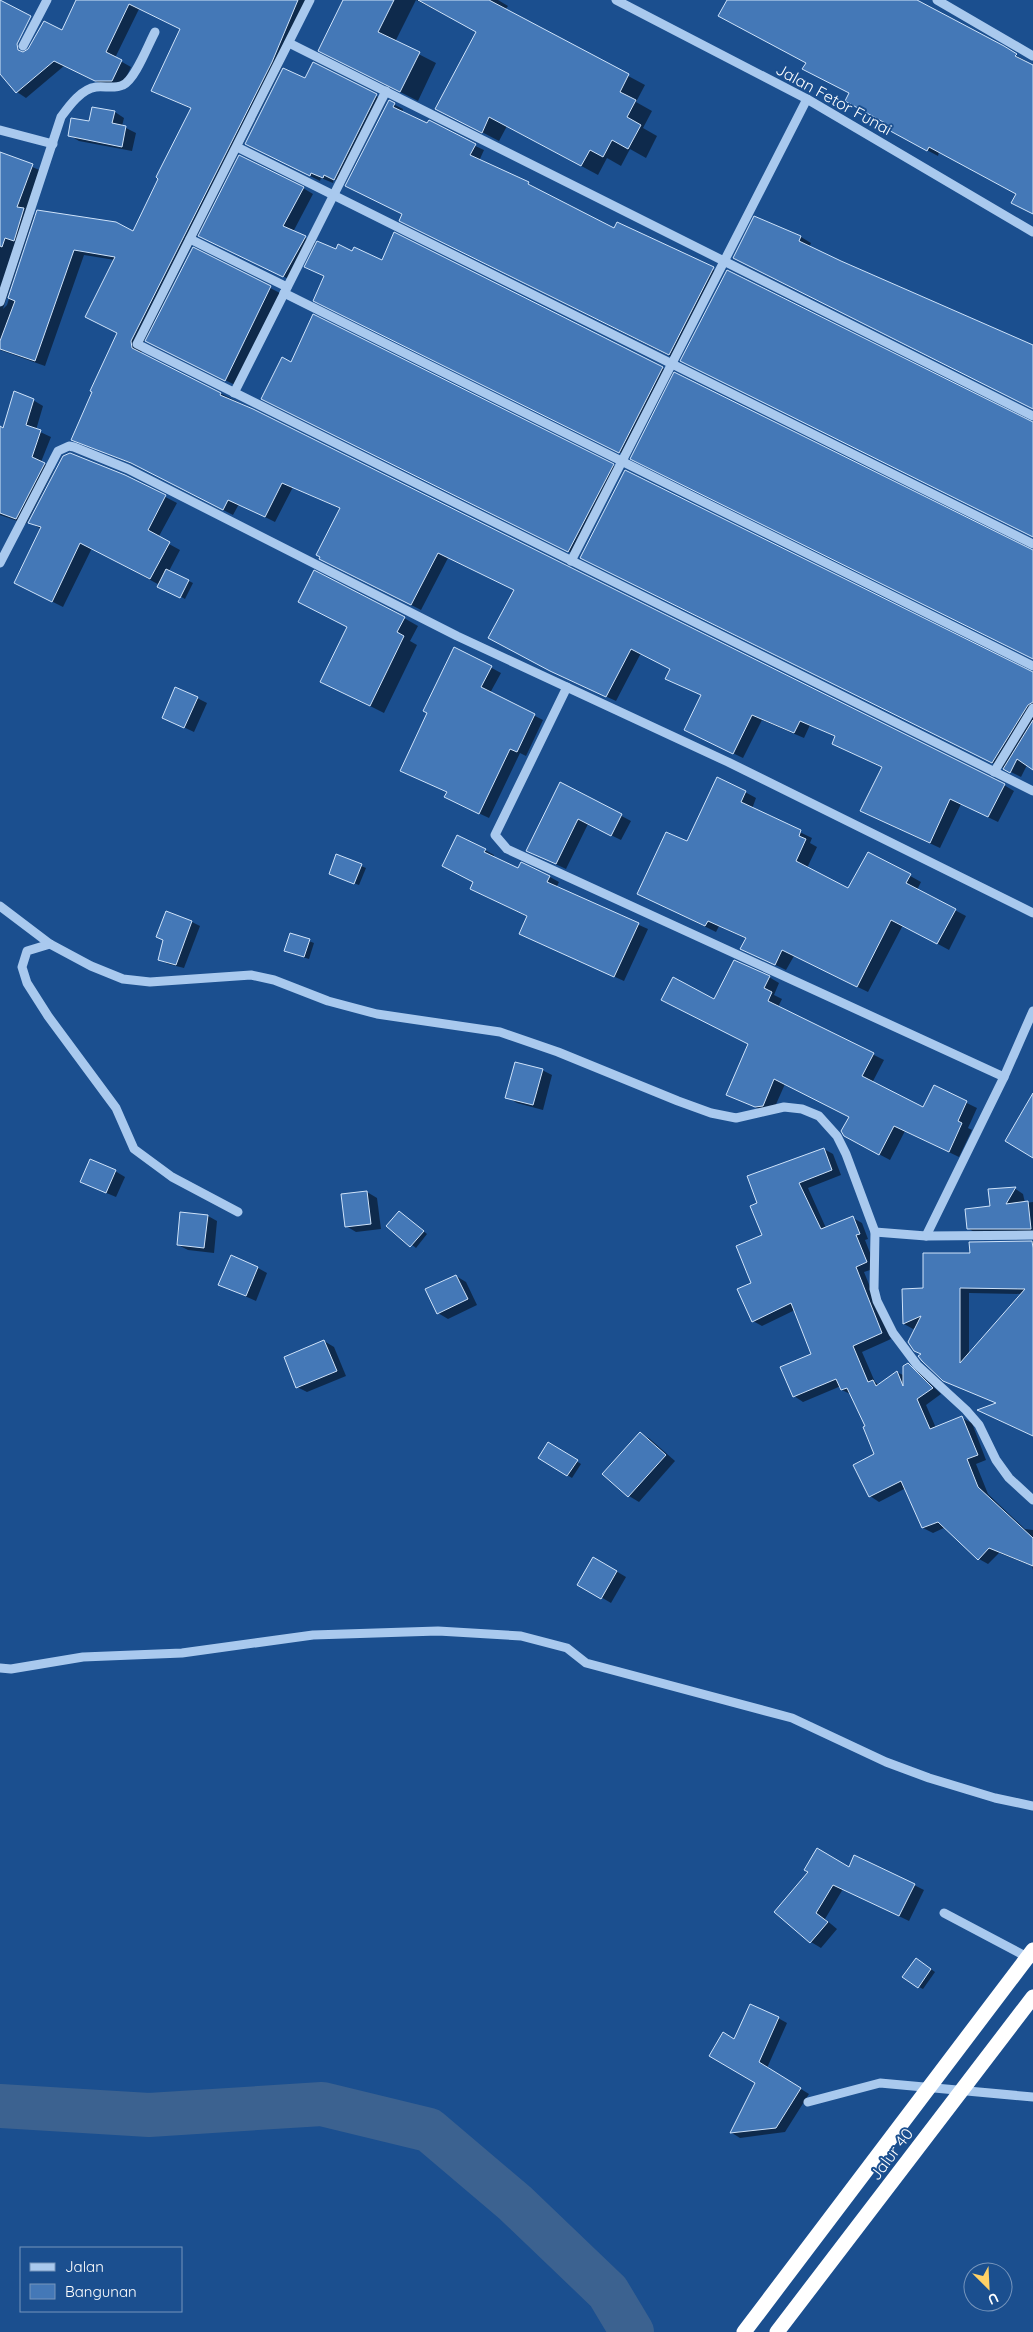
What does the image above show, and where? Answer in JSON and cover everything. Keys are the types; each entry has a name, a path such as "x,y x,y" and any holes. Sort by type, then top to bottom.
{"highway":[{"path":"744,2332 1033,1950"},
{"name":"Jalur 40","path":"777,2332 1033,1997"}],"street":[{"path":"23,46 48,0"},
{"path":"310,0 137,344 1033,792"},
{"name":"Jalan Fetor Funai","path":"616,0 807,98 1033,232"},
{"path":"937,0 1033,56"},
{"path":"0,302 62,117 79,97 94,87 116,87 130,80 155,32"},
{"path":"289,43 1033,416"},
{"path":"234,393 386,91"},
{"path":"571,561 807,98"},
{"path":"0,130 53,144"},
{"path":"237,147 1033,544"},
{"path":"190,239 285,290 622,462 1033,666"},
{"path":"0,563 58,451 68,446 74,447 128,469 457,636 728,762 1033,913"},
{"path":"567,688 495,835 508,849 1004,1078"},
{"path":"994,772 1033,708"},
{"path":"0,906 50,944 90,966 122,979 137,982 177,981 251,975 274,980 328,1001 377,1014 500,1032 558,1052 678,1101 736,1118 784,1107 802,1109 819,1116 837,1136 846,1154 875,1232 874,1289 877,1301 893,1333 917,1365 966,1410 979,1425 996,1460 1009,1478 1033,1500"},
{"path":"50,944 27,951 22,967 27,983 48,1016 116,1108 134,1149 172,1177 238,1212"},
{"path":"926,1236 1004,1078 1033,1011"},
{"path":"875,1232 926,1236 1033,1235"},
{"path":"0,1668 11,1669 84,1657 182,1653 313,1635 438,1631 521,1636 567,1648 586,1663 792,1718 886,1762 929,1778 995,1798 1033,1806"},
{"path":"944,1913 1033,1960"},
{"path":"808,2102 880,2083 1033,2097"}],"building":[{"path":"0,0 31,16 17,44 18,50 23,52 28,49 44,21 62,30 76,0 298,0 272,62 131,341 132,348 221,393 220,395 253,409 1005,784 988,817 950,799 930,843 860,811 882,767 832,744 835,736 800,721 794,733 752,715 733,754 684,730 701,695 665,679 670,669 631,649 606,697 550,671 488,638 514,590 438,553 411,605 319,559 320,557 316,555 340,508 282,483 265,517 228,500 223,510 131,463 71,440 92,392 90,391 117,333 85,317 115,257 74,250 35,361 0,349 0,341 15,301 8,298 37,210 116,222 133,231 158,179 156,177 191,108 151,91 180,29 129,4 106,52 122,60 112,81 95,81 54,61 16,93 0,74"},
{"path":"343,0 394,0 378,32 420,52 400,92 318,51"},
{"path":"418,0 489,0 629,74 620,92 636,100 627,117 641,125 628,149 612,140 603,157 590,150 581,166 489,117 482,133 435,109 476,32"},
{"path":"727,0 917,0 1004,46 1017,54 1015,56 1033,65 1033,214 1011,203 1016,194 929,147 927,151 883,127 885,123 845,101 849,93 802,69 806,63 718,16"},
{"path":"313,62 377,94 334,180 324,175 323,178 311,173 310,176 245,144 283,68 305,78"},
{"path":"389,100 395,103 393,107 427,123 429,120 476,144 470,155 529,182 528,184 614,228 617,222 714,267 669,355 399,221 402,214 345,186"},
{"path":"92,107 115,111 112,123 126,126 122,147 68,136 71,118 89,121"},
{"path":"0,152 33,164 17,207 24,208 14,241 5,238 2,247 0,246"},
{"path":"239,155 304,187 283,226 306,236 283,277 198,236"},
{"path":"754,216 801,236 799,241 841,261 1033,345 1033,409 733,258"},
{"path":"394,232 663,367 619,453 313,301 324,276 304,267 317,241 336,249 338,244 352,251 354,247 382,260"},
{"path":"193,247 271,286 225,381 145,341"},
{"path":"727,270 1033,422 1033,537 680,361"},
{"path":"313,314 614,464 568,552 261,399 282,357 291,362"},
{"path":"674,372 1033,550 1033,659 630,459"},
{"path":"14,391 34,399 26,425 41,430 32,457 45,463 16,519 0,513 0,426 3,428"},
{"path":"70,453 125,475 166,495 148,530 170,542 150,579 80,543 52,602 14,583 41,527 28,523 63,456"},
{"path":"625,470 1033,672 1033,702 1028,705 992,763 580,558"},
{"path":"166,569 189,580 180,598 157,587"},
{"path":"314,570 405,617 397,632 404,636 370,706 320,682 347,627 298,602"},
{"path":"454,647 492,666 481,687 535,714 517,752 510,749 479,814 444,797 447,792 400,771 427,713 423,711"},
{"path":"175,687 198,697 184,728 162,718"},
{"path":"1033,720 1033,770 1017,759 1010,773 1003,769"},
{"path":"717,777 746,791 741,802 801,830 799,836 806,839 796,861 848,888 868,852 911,874 906,883 956,909 937,944 891,920 857,987 782,950 775,965 740,949 746,938 708,921 705,926 637,894 666,832 687,841"},
{"path":"560,782 622,814 611,836 578,819 556,864 526,851"},
{"path":"457,835 486,849 484,852 518,868 521,862 550,876 547,882 639,923 614,977 519,934 527,916 470,889 473,882 442,866"},
{"path":"336,854 362,864 354,884 329,874"},
{"path":"166,911 192,921 176,965 158,960 163,940 156,937"},
{"path":"290,933 310,939 304,957 284,951"},
{"path":"734,960 770,976 764,988 772,992 768,1001 874,1053 862,1076 923,1107 934,1085 967,1101 958,1121 962,1123 949,1152 894,1126 879,1155 844,1136 841,1131 849,1117 774,1079 763,1106 755,1107 726,1095 748,1044 661,1000 673,977 714,999"},
{"path":"515,1062 543,1069 533,1105 505,1098"},
{"path":"1033,1093 1033,1158 1005,1141"},
{"path":"824,1148 832,1170 799,1183 821,1229 853,1216 860,1234 856,1235 867,1262 856,1267 882,1333 853,1346 868,1382 873,1380 876,1386 897,1371 903,1386 903,1366 908,1363 933,1388 917,1399 930,1429 962,1416 978,1455 967,1459 978,1487 1033,1538 1033,1566 989,1548 978,1560 938,1522 922,1528 901,1481 869,1497 853,1465 874,1454 863,1427 865,1426 847,1388 841,1390 836,1379 793,1397 780,1367 811,1354 791,1303 752,1322 737,1289 751,1283 736,1246 762,1235 750,1206 757,1203 747,1176"},
{"path":"90,1159 116,1170 106,1193 80,1182"},
{"path":"1016,1187 1006,1204 1028,1201 1031,1229 967,1229 965,1209 990,1206 988,1189"},
{"path":"367,1191 371,1224 345,1227 341,1194"},
{"path":"399,1211 424,1231 410,1247 386,1226"},
{"path":"180,1212 208,1215 204,1248 177,1245"},
{"path":"1032,1241 1033,1436 977,1410 996,1403 943,1381 922,1361 918,1356 921,1354 914,1351 908,1342 921,1316 903,1324 902,1289 923,1288 923,1253 970,1253 969,1242","holes":["960,1288 1025,1289 960,1363"]},
{"path":"231,1255 258,1267 246,1296 218,1285"},
{"path":"456,1275 468,1299 437,1314 425,1289"},
{"path":"324,1340 337,1371 296,1388 284,1357"},
{"path":"640,1432 666,1455 628,1497 602,1474"},
{"path":"548,1442 578,1460 567,1476 538,1458"},
{"path":"593,1557 617,1571 601,1599 577,1585"},
{"path":"817,1848 849,1867 854,1855 915,1884 899,1916 833,1885 816,1913 828,1922 810,1943 774,1912 808,1872 804,1870"},
{"path":"916,1958 931,1969 918,1988 902,1977"},
{"path":"750,2004 779,2017 759,2062 801,2088 776,2128 730,2133 755,2083 709,2056 723,2032 734,2039"}],"waterway":[{"path":"0,2106 149,2115 322,2104 429,2130 515,2203 608,2292 632,2332"}]}
